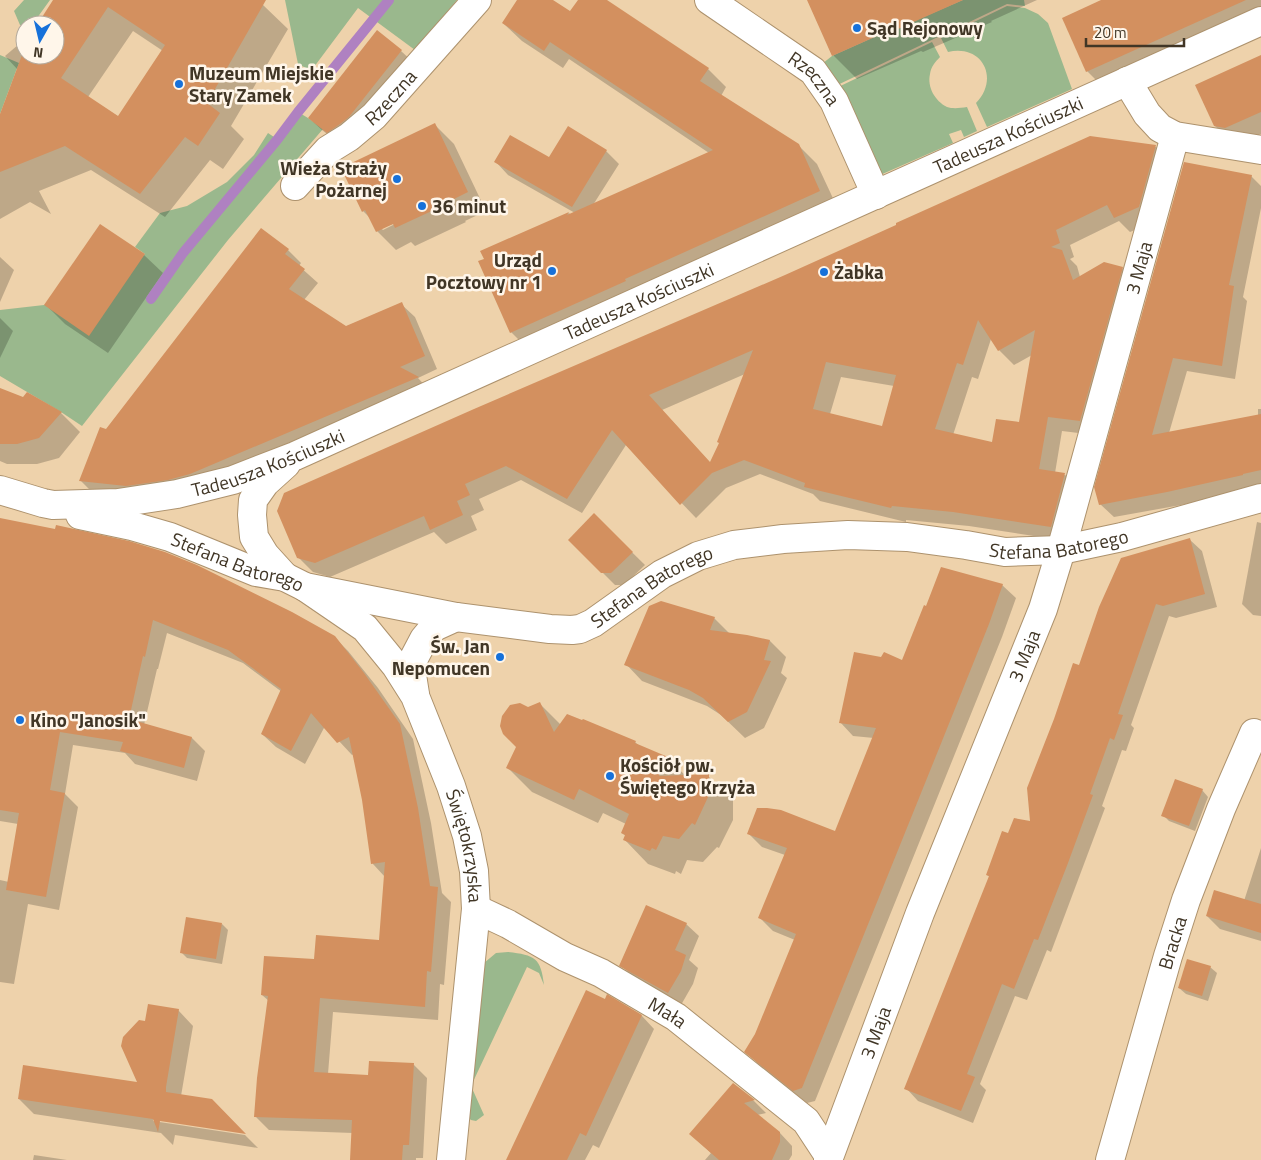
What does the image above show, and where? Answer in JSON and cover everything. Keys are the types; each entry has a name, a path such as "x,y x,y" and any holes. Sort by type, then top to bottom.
{"street":[{"name":"Rzeczna","path":"295,186 328,150 349,137 374,116 477,0"},
{"name":"Rzeczna","path":"710,0 813,71 834,101 876,195"},
{"name":"Tadeusza Kościuszki","path":"0,490 43,503 118,503 177,494 233,480 295,456 1261,21"},
{"path":"1127,81 1147,114 1160,128 1175,136 1261,150"},
{"name":"3 Maja","path":"829,1158 920,913 1043,609 1175,136"},
{"path":"295,456 265,483 253,500 252,515 254,537 265,555 295,582"},
{"name":"Stefana Batorego","path":"53,504 76,514 132,526 170,537 256,572 295,582 456,617 572,630 580,629 593,623 662,574 698,556 734,545 783,539 848,535 907,537 1005,552 1061,550 1122,537 1261,498"},
{"name":"Świętokrzyska","path":"295,582 365,628 396,666 415,696 452,786 467,836 474,872 476,909 451,1160"},
{"path":"415,696 412,676 414,658 424,639 434,627 456,617"},
{"name":"Bracka","path":"1110,1160 1168,956 1186,900 1221,808 1254,733"},
{"name":"Mała","path":"476,909 508,924 564,957 601,973 676,1017 806,1121 829,1158"}],"green space":[{"path":"24,0 50,0 39,15 16,15 14,11"},
{"path":"285,0 457,0 415,50 358,8 314,67 306,68 298,64"},
{"path":"963,0 1024,0 1025,6 1007,4 827,90 813,71 832,56"},
{"path":"1007,6 1025,8 1038,14 1048,23 1072,89 987,127 976,103 987,83 984,65 970,53 960,51 948,52 941,38"},
{"path":"932,42 940,57 931,69 929,79 933,93 947,107 967,107 977,131 964,137 961,130 949,134 953,143 871,179 830,91"},
{"path":"0,55 15,61 15,65 18,65 0,114"},
{"path":"298,112 323,129 228,240 82,426 0,376 0,310 44,305 145,254 135,247 160,213 187,206 227,182 254,155 268,133 277,139"},
{"path":"508,952 535,959 541,969 544,985 539,973 527,967 471,1086 484,1115 476,1121 471,1120 466,1115 484,963 496,953"}],"building":[{"name":"Muzeum Miejskie Stary Zamek","path":"53,0 266,0 207,103 220,113 198,146 185,137 140,194 65,146 0,172 0,114 18,65 65,65 65,15 43,15","holes":["108,7 165,45 118,116 61,78"]},
{"path":"517,0 553,0 570,11 578,0 607,0 709,68 700,81 799,144 820,191 510,333 478,261 484,259 480,251 569,212 567,215 713,150 550,42 544,51 502,23"},
{"name":"Sąd Rejonowy","path":"807,0 963,0 832,56"},
{"path":"1101,0 1246,0 1086,72 1062,18"},
{"path":"377,30 402,50 349,117 327,133 308,118"},
{"path":"1261,55 1261,112 1225,128 1214,126 1195,85"},
{"path":"435,123 468,192 395,228 393,224 376,232 365,210 362,212 341,168"},
{"path":"568,126 607,150 572,207 494,162 510,135 549,157"},
{"path":"1090,136 1156,145 1139,207 1114,218 1107,205 1056,230 1060,243 1051,247 1062,250 1073,280 1104,262 1123,267 1080,421 1048,417 1039,469 1065,473 1051,527 953,512 892,506 891,508 804,487 805,483 744,460 712,473 680,505 612,430 567,499 506,466 465,484 470,495 457,501 463,515 430,530 424,516 315,563 297,558 277,511 284,493 785,275 896,225 896,223","holes":["978,320 998,351 1035,330 1019,422 996,419 992,442 935,429 957,363 963,365","753,350 717,442 719,443 710,462 649,395","826,362 896,375 882,426 813,409"]},
{"path":"1184,162 1252,175 1229,285 1234,286 1222,366 1173,358 1152,435 1261,414 1261,470 1167,492 1099,505 1094,487"},
{"path":"100,224 145,254 89,336 44,305"},
{"path":"261,228 289,249 285,254 305,269 289,289 346,326 402,302 425,356 400,367 419,377 190,474 168,480 126,486 79,481 100,427 106,429"},
{"path":"0,388 23,397 27,392 62,412 39,438 17,444 0,444"},
{"path":"594,513 633,552 611,573 601,573 568,540"},
{"path":"0,518 55,529 56,525 129,541 165,552 197,565 292,612 335,636 400,724 418,808 430,886 438,887 431,972 427,971 425,1007 320,998 314,1072 368,1075 369,1061 414,1063 409,1145 403,1145 402,1160 350,1160 352,1120 254,1117 257,1078 268,996 261,995 264,956 314,959 316,935 379,940 385,862 371,864 362,800 349,737 337,743 311,713 291,751 261,734 281,689 228,650 153,620 129,719 192,737 184,768 120,751 123,742 60,732 50,790 65,793 46,897 6,890 19,813 0,810"},
{"path":"1190,538 1205,594 1163,606 1156,604 1118,714 1123,715 1114,740 1110,738 1090,794 1093,795 1068,863 1038,940 1034,939 1014,989 1002,984 967,1074 975,1077 961,1111 904,1089 989,876 986,875 1002,831 1008,833 1014,818 1030,821 1027,788 1054,719 1073,663 1079,665 1099,607 1121,558"},
{"path":"941,567 1003,584 989,624 802,1088 793,1091 744,1052 755,1034 796,934 758,918 787,848 747,834 757,808 781,810 835,831 876,728 839,723 854,652 881,657 884,652 902,660"},
{"path":"661,601 715,617 710,630 770,640 764,660 771,661 747,712 728,722 703,698 689,690 624,665 649,606"},
{"name":"Kościół pw. Świętego Krzyża","path":"540,702 554,732 567,714 636,741 635,743 668,757 659,776 709,774 709,795 695,825 692,823 679,839 663,836 656,850 652,848 650,851 623,840 625,835 621,833 629,814 579,789 574,800 506,768 516,747 503,734 500,726 502,716 510,705 520,703 528,707"},
{"path":"1175,779 1203,789 1189,826 1161,816"},
{"path":"1214,890 1261,904 1261,933 1206,916"},
{"path":"646,905 687,923 675,950 686,955 681,971 668,993 619,966"},
{"path":"186,917 222,923 216,959 180,953"},
{"path":"1187,959 1211,966 1202,996 1178,988"},
{"path":"586,990 605,999 607,994 642,1015 586,1136 580,1133 567,1160 506,1160"},
{"path":"148,1004 179,1009 166,1092 212,1099 246,1134 160,1121 158,1132 153,1119 18,1099 23,1065 137,1082 121,1046 123,1037 139,1020 145,1021"},
{"path":"733,1083 755,1100 744,1103 780,1132 780,1142 772,1160 719,1160 689,1134"}],"waterway":[{"path":"151,299 183,253 277,140 389,0"}],"place":[{"name":"Sąd Rejonowy","path":"857,28"},
{"name":"Muzeum Miejskie Stary Zamek","path":"179,84"},
{"name":"Wieża Straży Pożarnej","path":"397,179"},
{"name":"36 minut","path":"422,206"},
{"name":"Urząd Pocztowy nr 1","path":"552,271"},
{"name":"Żabka","path":"824,272"},
{"name":"Św. Jan Nepomucen","path":"500,657"},
{"name":"Kino \"Janosik\"","path":"20,720"},
{"name":"Kościół pw. Świętego Krzyża","path":"610,776"}]}
